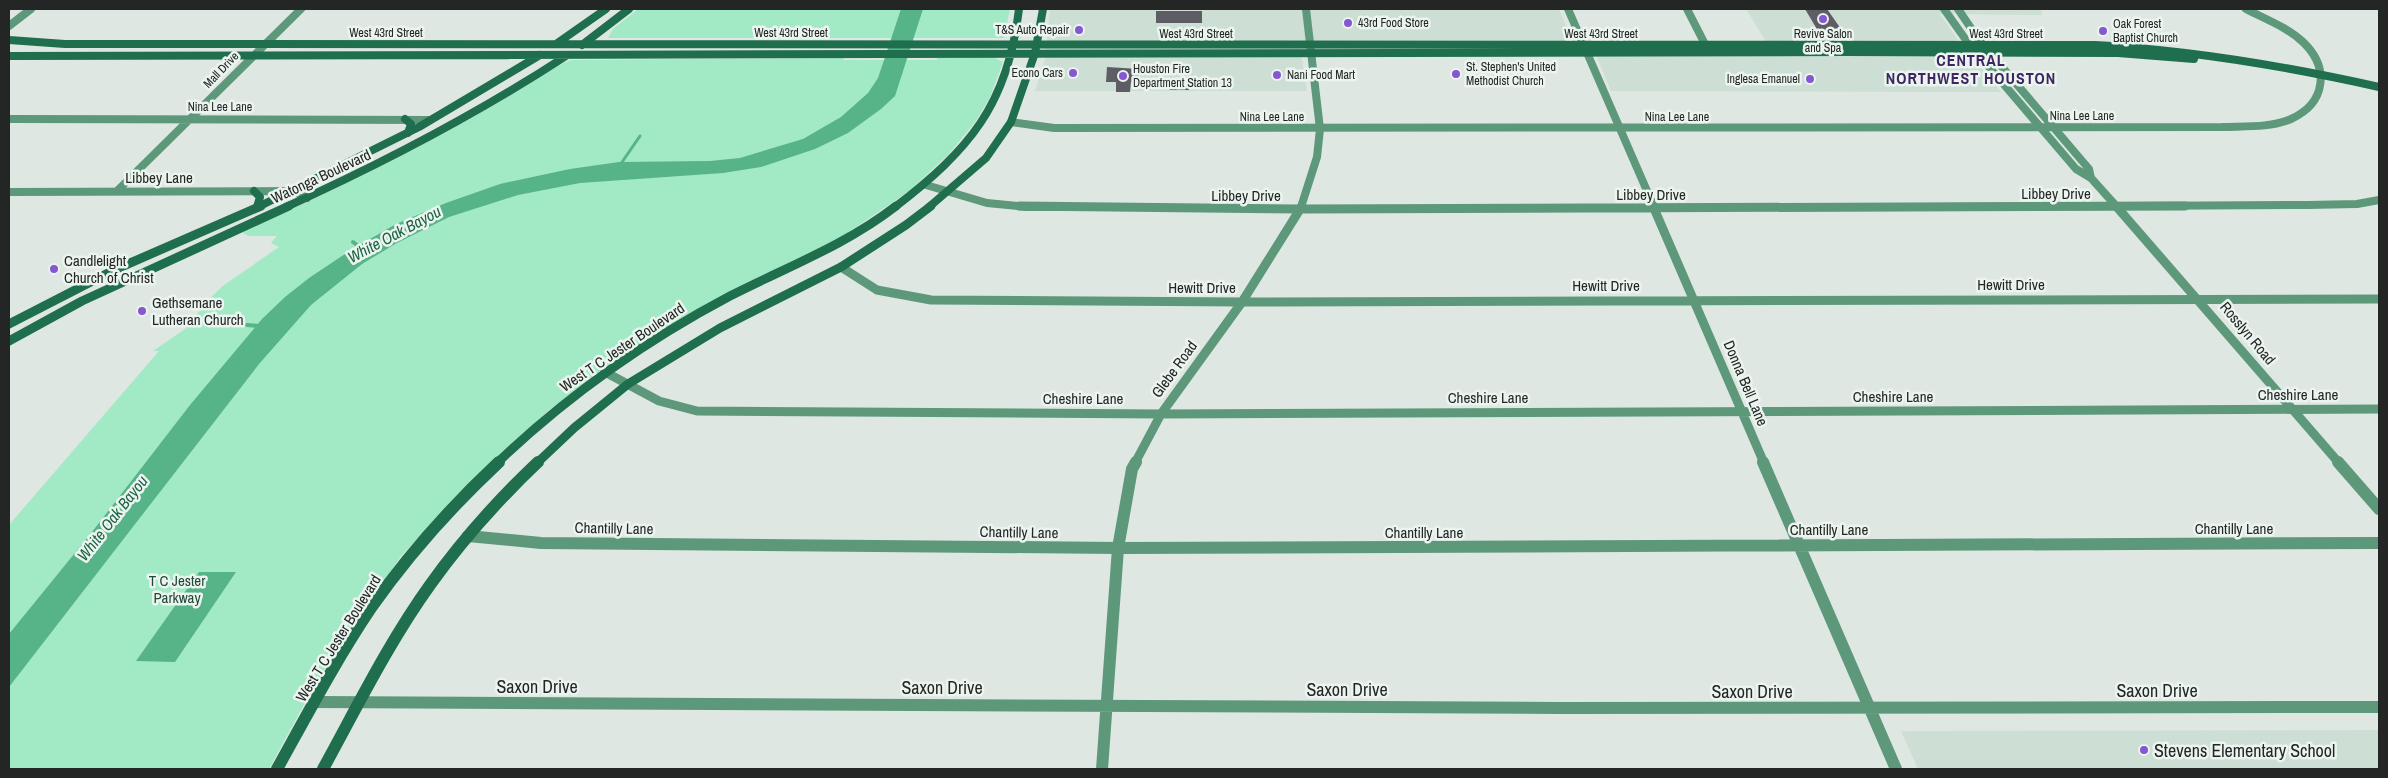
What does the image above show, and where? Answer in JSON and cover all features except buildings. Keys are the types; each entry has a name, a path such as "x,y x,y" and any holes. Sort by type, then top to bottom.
{"main road":[{"name":"Watonga Boulevard","path":"9,324 114,269 294,191 408,133 539,56 606,9"},
{"name":"Watonga Boulevard","path":"9,341 82,301 372,168 512,90 584,44 630,9"},
{"name":"West T C Jester Boulevard","path":"277,769 315,702 387,587 469,490 561,406 605,372 688,320 734,294 818,255 926,185 967,142 986,116 998,94 1012,49 1019,9"},
{"path":"323,769 358,703 397,636 430,585 468,536 520,479 574,428 628,384 720,328 841,267 906,225 948,193 986,158 1011,122 1035,49 1043,9"},
{"name":"West 43rd Street","path":"9,40 65,44 936,44 1012,49 1130,45 1200,49 1586,49 1710,53 2118,53 2161,56 2320,76 2379,94"},
{"path":"114,56 128,44"},
{"path":"772,55 778,44"},
{"path":"390,56 400,45"},
{"path":"1130,45 1133,54"},
{"name":"West 43rd Street","path":"1586,49 1705,45 2142,47 2239,58 2379,87"},
{"path":"1830,45 1836,52"},
{"name":"West 43rd Street","path":"9,56 932,55 1012,49"},
{"name":"West 43rd Street","path":"1035,49 1133,54 1200,49"},
{"path":"405,119 411,124 408,133"},
{"path":"254,191 260,197 257,207"}],"street":[{"path":"9,26 31,9"},
{"name":"Mall Drive","path":"117,191 300,9"},
{"name":"Glebe Road","path":"1102,769 1118,548 1132,469 1161,414 1242,302 1301,209 1317,157 1320,129 1306,9"},
{"name":"Donna Bell Lane","path":"1568,9 1896,769"},
{"path":"1686,9 1710,53"},
{"name":"Rosslyn Road","path":"1944,9 1970,45 2040,127 2076,168 2091,178 2117,206 2379,509"},
{"name":"Rosslyn Road","path":"1958,9 1990,53 2089,169 2091,178"},
{"path":"2246,9 2282,26 2303,42 2318,62 2320,76"},
{"name":"Nina Lee Lane","path":"1011,122 1054,128 1320,129 2055,127 2262,124 2290,119 2311,106 2321,89 2320,76"},
{"name":"Nina Lee Lane","path":"9,119 430,120"},
{"name":"Libbey Drive","path":"926,185 948,193 1005,207 1301,209 2117,206 2357,204 2379,200"},
{"name":"Libbey Lane","path":"9,192 294,191 307,198"},
{"name":"Hewitt Drive","path":"841,267 877,290 931,300 1242,302 2379,299"},
{"name":"Cheshire Lane","path":"605,372 659,400 696,411 1161,414 2379,409"},
{"name":"Chantilly Lane","path":"468,536 541,543 1118,548 2379,543"},
{"name":"Saxon Drive","path":"315,702 1870,709 2379,707"}],"shaded area":[{"path":"1050,9 1559,9 1572,41 1299,41 1307,91 1035,91 1045,59"},
{"path":"1746,9 2041,9 2042,15 1940,14 1958,40 2001,92 1611,91 1597,57 1775,56"},
{"name":"Stevens Elementary School","path":"2379,730 2379,769 1918,769 1901,731"}],"green space":[{"path":"638,9 1010,9 1004,38 608,38 613,29"},
{"name":"T C Jester Parkway","path":"993,57 1003,62 990,97 976,121 948,155 909,191 843,236 609,365 549,410 490,463 401,556 315,684 269,769 9,769 9,525 159,351 153,351 185,329 210,298 224,285 279,247 271,243 277,236 248,236 242,232 402,155 481,112 557,66 571,60 844,58 843,60 937,60 937,58"}],"water":[{"name":"White Oak Bayou","path":"901,9 923,9 895,96 881,109 848,133 815,149 761,167 723,173 580,183 518,195 449,217 395,244 362,264 311,305 259,364 9,687 9,634 92,532 190,405 262,319 309,278 351,250 396,224 446,203 500,184 570,169 619,162 710,161 740,158 803,139 841,117 868,93 878,78"},
{"path":"199,572 236,572 175,662 136,661"}],"waterway":[{"path":"620,165 640,136"},
{"name":"White Oak Bayou","path":"353,242 361,248"},
{"path":"247,325 259,326"}],"place":[{"name":"Revive Salon and Spa","path":"1823,19"},
{"name":"43rd Food Store","path":"1348,23"},
{"name":"T&S Auto Repair","path":"1079,30"},
{"name":"Oak Forest Baptist Church","path":"2103,31"},
{"name":"Econo Cars","path":"1073,73"},
{"name":"St. Stephen's United Methodist Church","path":"1456,74"},
{"name":"Nani Food Mart","path":"1277,75"},
{"name":"Houston Fire Department Station 13","path":"1123,76"},
{"name":"Inglesa Emanuel","path":"1810,79"},
{"name":"Candlelight Church of Christ","path":"54,269"},
{"name":"Gethsemane Lutheran Church","path":"142,311"},
{"name":"Stevens Elementary School","path":"2144,750"}],"district":[{"name":"CENTRAL NORTHWEST HOUSTON","path":"1971,69"}]}
